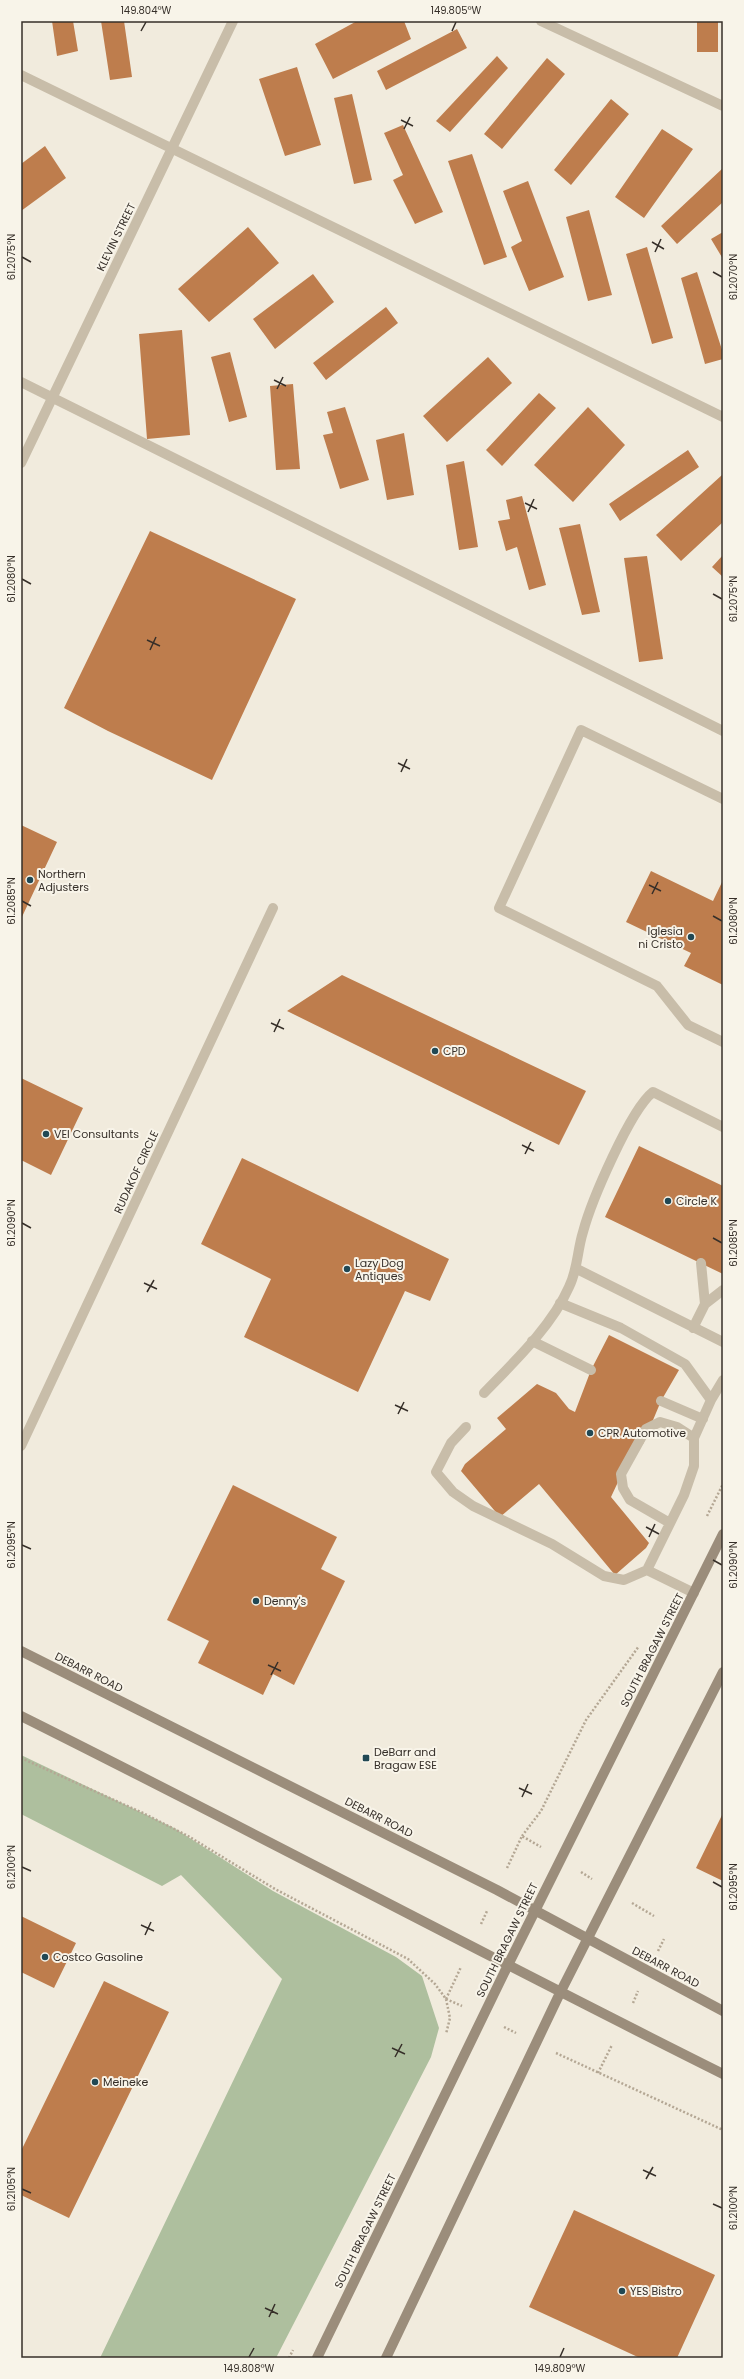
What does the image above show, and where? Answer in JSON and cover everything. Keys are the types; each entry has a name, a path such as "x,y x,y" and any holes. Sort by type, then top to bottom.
{"main road":[{"name":"SOUTH BRAGAW STREET","path":"317,2358 535,1910 723,1534"},
{"name":"DEBARR ROAD","path":"21,1651 535,1910 723,2011"},
{"path":"386,2358 560,1993 723,1672"},
{"path":"21,1716 228,1819 560,1993 723,2074"}],"street":[{"name":"KLEVIN STREET","path":"21,463 233,21"},
{"path":"541,21 723,106"},
{"path":"21,75 723,417"},
{"path":"21,382 723,731"},
{"path":"723,799 581,730 499,908 657,986 688,1025 723,1042"},
{"name":"RUDAKOF CIRCLE","path":"21,1446 273,908"},
{"path":"484,1393 532,1341 560,1303 569,1288 577,1269 582,1233 594,1198 631,1121 645,1098 653,1092 723,1127"},
{"path":"701,1263 705,1304"},
{"path":"577,1269 723,1342"},
{"path":"693,1328 705,1304 723,1290"},
{"path":"560,1303 621,1328 685,1364 711,1400"},
{"path":"532,1341 591,1370"},
{"path":"466,1427 451,1443 436,1472 453,1492 473,1506 552,1544 604,1576 624,1580 647,1570 684,1495 694,1466 694,1438 711,1400 723,1380"},
{"path":"661,1401 702,1419"},
{"path":"670,1523 630,1500 623,1488 621,1474 646,1429 660,1422 677,1427 694,1438"},
{"path":"647,1570 694,1593"}],"path":[{"path":"706,1518 723,1484"},
{"path":"522,1836 541,1811 586,1720 606,1689 642,1642"},
{"path":"21,1758 175,1830 275,1889 408,1959 435,1984 446,1999"},
{"path":"598,2073 723,2130"}],"green space":[{"path":"21,1755 174,1828 273,1891 396,1957 422,1976 439,2028 431,2057 276,2358 100,2358 282,1979 181,1875 162,1886 21,1814"}],"building":[{"path":"52,21 73,21 78,51 57,56"},
{"path":"101,21 124,21 132,77 110,80"},
{"path":"357,21 404,21 411,39 333,79 315,44"},
{"path":"697,21 718,21 718,52 697,52"},
{"path":"457,29 467,48 386,90 377,71"},
{"path":"497,56 508,68 450,132 436,121"},
{"path":"547,58 565,74 502,149 484,134"},
{"path":"297,67 321,145 285,156 259,79"},
{"path":"352,94 372,180 354,184 334,98"},
{"path":"611,99 629,114 571,185 554,170"},
{"path":"403,125 443,212 415,224 393,180 403,175 384,133"},
{"path":"662,129 693,149 644,218 615,197"},
{"path":"45,146 66,178 21,211 21,164"},
{"path":"472,154 507,257 484,265 448,161"},
{"path":"723,168 723,202 677,244 661,226"},
{"path":"528,181 564,277 529,291 511,247 522,241 503,191"},
{"path":"589,210 612,295 588,301 566,217"},
{"path":"248,227 279,263 209,322 178,289"},
{"path":"723,232 723,259 711,239"},
{"path":"647,247 673,338 652,344 626,254"},
{"path":"697,272 723,353 723,359 705,364 681,278"},
{"path":"313,274 334,302 275,349 253,319"},
{"path":"386,307 398,323 326,380 313,363"},
{"path":"182,330 190,435 147,439 139,334"},
{"path":"230,352 247,417 229,422 211,357"},
{"path":"488,357 512,383 447,442 423,416"},
{"path":"293,384 300,469 276,470 270,386"},
{"path":"539,393 556,408 502,466 486,450"},
{"path":"345,407 369,480 340,489 323,435 333,433 327,412"},
{"path":"588,407 625,445 573,502 534,465"},
{"path":"404,433 414,495 387,500 376,440"},
{"path":"688,450 699,467 620,521 609,504"},
{"path":"464,461 478,547 459,550 446,465"},
{"path":"722,475 723,522 681,561 656,535"},
{"path":"522,496 546,585 529,590 517,547 506,551 498,521 510,519 506,500"},
{"path":"580,524 600,612 582,615 559,528"},
{"path":"150,531 296,599 212,780 108,731 64,708"},
{"path":"723,555 723,577 712,567"},
{"path":"647,556 663,659 639,662 624,558"},
{"name":"Northern Adjusters","path":"21,825 57,842 21,919"},
{"name":"Iglesia ni Cristo","path":"651,871 713,901 723,880 723,985 684,966 691,953 626,922"},
{"name":"CPD","path":"342,975 586,1091 559,1145 287,1011"},
{"name":"VEI Consultants","path":"21,1078 83,1108 51,1175 21,1160"},
{"name":"Circle K","path":"639,1146 723,1186 723,1274 605,1217"},
{"name":"Lazy Dog Antiques","path":"242,1158 449,1259 430,1301 405,1291 358,1392 244,1337 271,1279 201,1244"},
{"path":"609,1335 679,1370 661,1401 643,1444 631,1454 611,1497 649,1543 646,1548 615,1575 539,1484 500,1517 461,1471 465,1464 506,1429 497,1418 537,1384 556,1393 569,1409 575,1412 591,1370"},
{"name":"Denny's","path":"233,1485 337,1537 321,1569 345,1581 294,1685 273,1674 263,1695 198,1663 209,1641 167,1620"},
{"path":"723,1813 723,1881 696,1868"},
{"name":"Costco Gasoline","path":"21,1916 76,1943 54,1988 21,1972"},
{"name":"Meineke","path":"104,1981 169,2012 69,2218 21,2195 21,2151"},
{"name":"YES Bistro","path":"574,2210 715,2275 677,2358 640,2358 529,2307"}],"place":[{"name":"Northern Adjusters","path":"30,880"},
{"name":"Iglesia ni Cristo","path":"691,937"},
{"name":"CPD","path":"435,1051"},
{"name":"VEI Consultants","path":"46,1134"},
{"name":"Circle K","path":"668,1201"},
{"name":"Lazy Dog Antiques","path":"347,1269"},
{"name":"CPR Automotive","path":"590,1433"},
{"name":"Denny's","path":"256,1601"},
{"name":"DeBarr and Bragaw ESE","path":"366,1758"},
{"name":"Costco Gasoline","path":"45,1957"},
{"name":"Meineke","path":"95,2082"},
{"name":"YES Bistro","path":"622,2291"}]}
